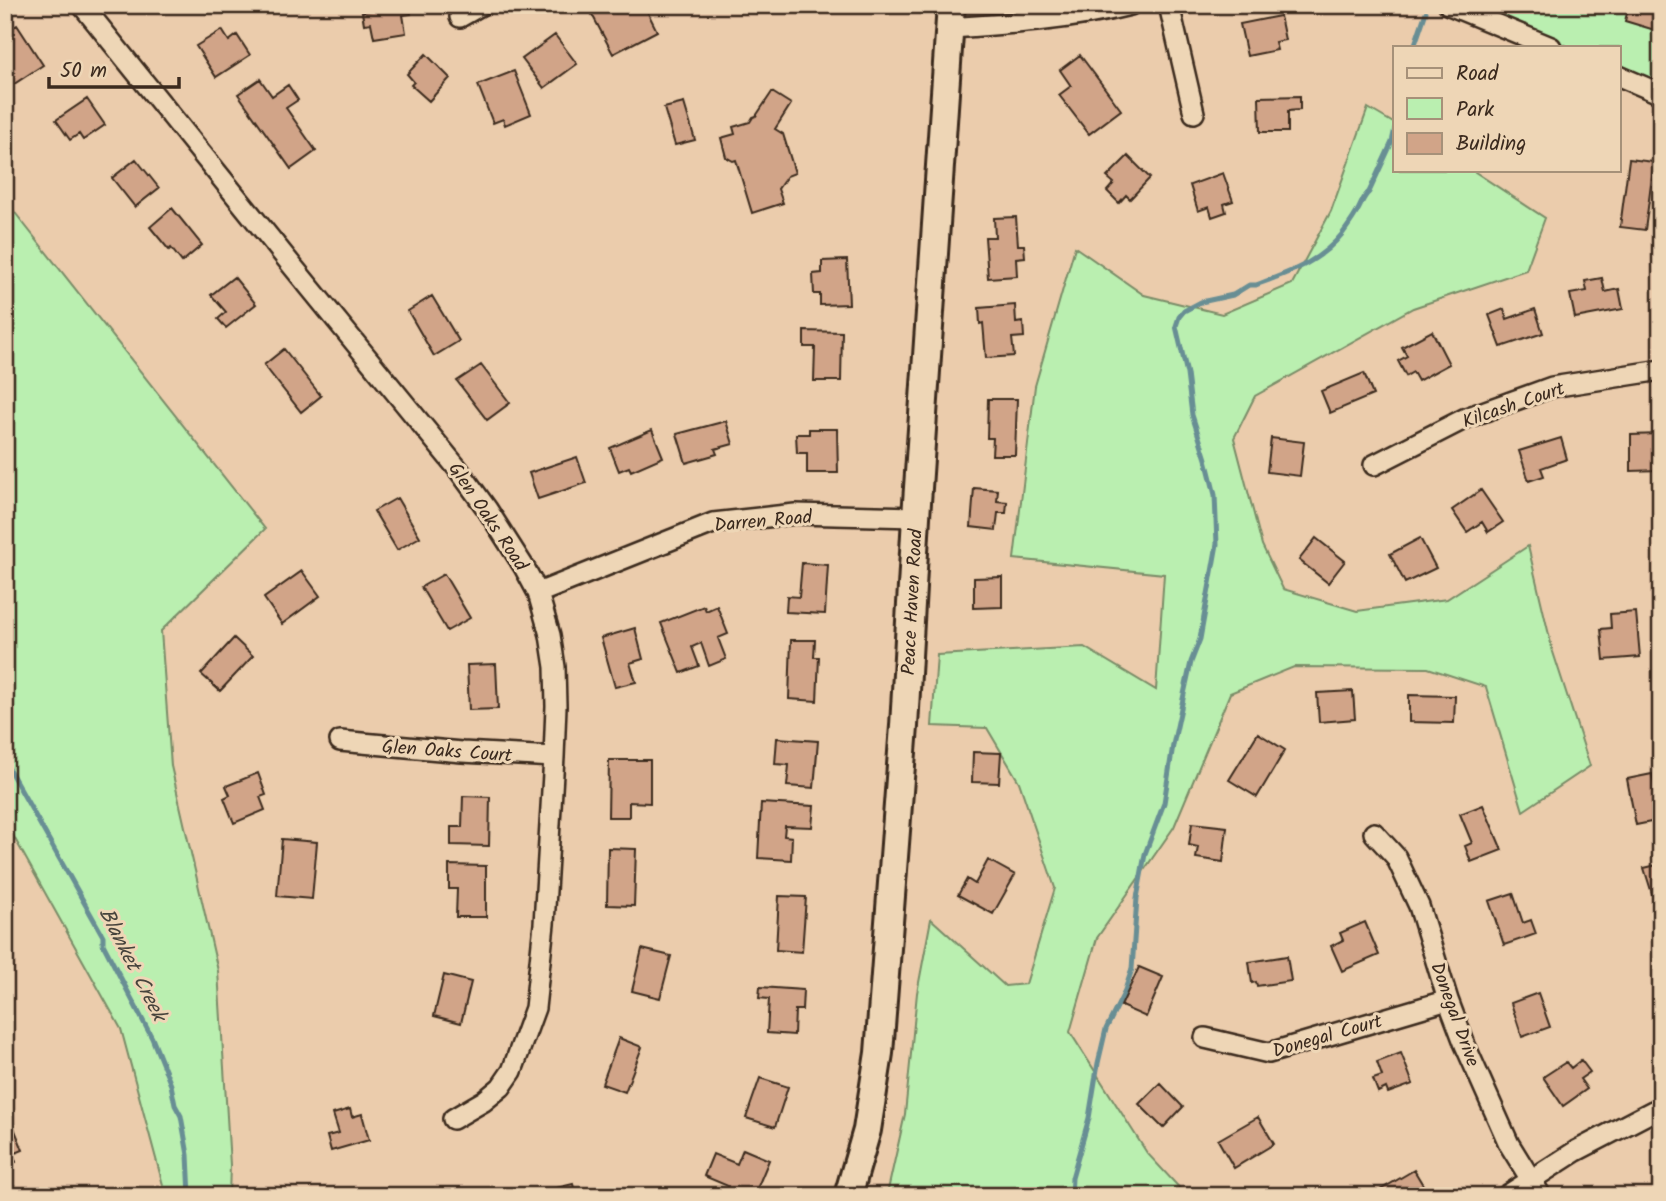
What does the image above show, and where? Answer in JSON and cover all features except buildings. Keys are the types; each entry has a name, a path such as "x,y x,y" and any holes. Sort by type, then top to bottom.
{"main road":[{"name":"Peace Haven Road","path":"848,1196 867,1130 880,1053 950,17"}],"street":[{"name":"Glen Oaks Road","path":"82,5 458,469 487,509 538,593 550,635 555,667 556,706 544,924 534,1008 512,1071 501,1087 484,1101 453,1119"},
{"path":"460,17 481,5"},
{"path":"950,17 1048,21 1130,5"},
{"path":"1169,5 1194,113"},
{"path":"1449,5 1549,46"},
{"path":"1620,76 1661,94"},
{"name":"Kilcash Court","path":"1374,465 1466,418 1552,387 1661,370"},
{"name":"Darren Road","path":"538,593 713,523 795,514 916,517"},
{"name":"Glen Oaks Court","path":"340,741 554,757"},
{"name":"Donegal Drive","path":"1374,833 1396,857 1419,906 1465,1045 1508,1144 1535,1188"},
{"name":"Donegal Court","path":"1205,1038 1269,1054 1448,1000"},
{"path":"1506,1196 1535,1188 1576,1151 1661,1109"}],"green space":[{"path":"1474,5 1661,5 1661,88 1620,69 1620,46 1567,46"},
{"path":"1368,108 1393,123 1393,172 1475,172 1545,218 1526,270 1413,308 1255,396 1234,438 1262,545 1283,589 1357,611 1447,599 1528,546 1553,652 1590,766 1523,811 1486,687 1428,668 1294,667 1230,693 1174,827 1097,938 1070,1032 1147,1153 1187,1196 894,1196 888,1190 905,1114 917,993 931,919 1005,986 1026,984 1055,888 1019,782 987,728 932,726 937,655 1084,647 1156,690 1164,574 1014,559 1035,386 1075,247 1144,295 1222,314 1292,284 1331,211"},
{"path":"5,200 265,529 161,631 171,766 218,971 230,1165 229,1196 166,1196 121,1029 5,821"}],"waterway":[{"path":"1414,46 1426,12"},
{"path":"1071,1196 1072,1178 1089,1118 1106,1029 1124,993 1132,969 1137,898 1145,854 1164,803 1173,745 1191,662 1200,639 1217,544 1215,495 1192,415 1187,374 1176,326 1184,311 1201,302 1233,295 1249,285 1256,285 1292,271 1324,252 1351,222 1369,192 1393,137"},
{"name":"Blanket Creek","path":"5,762 103,936 103,944 152,1038 181,1116 188,1155 190,1196"}]}
